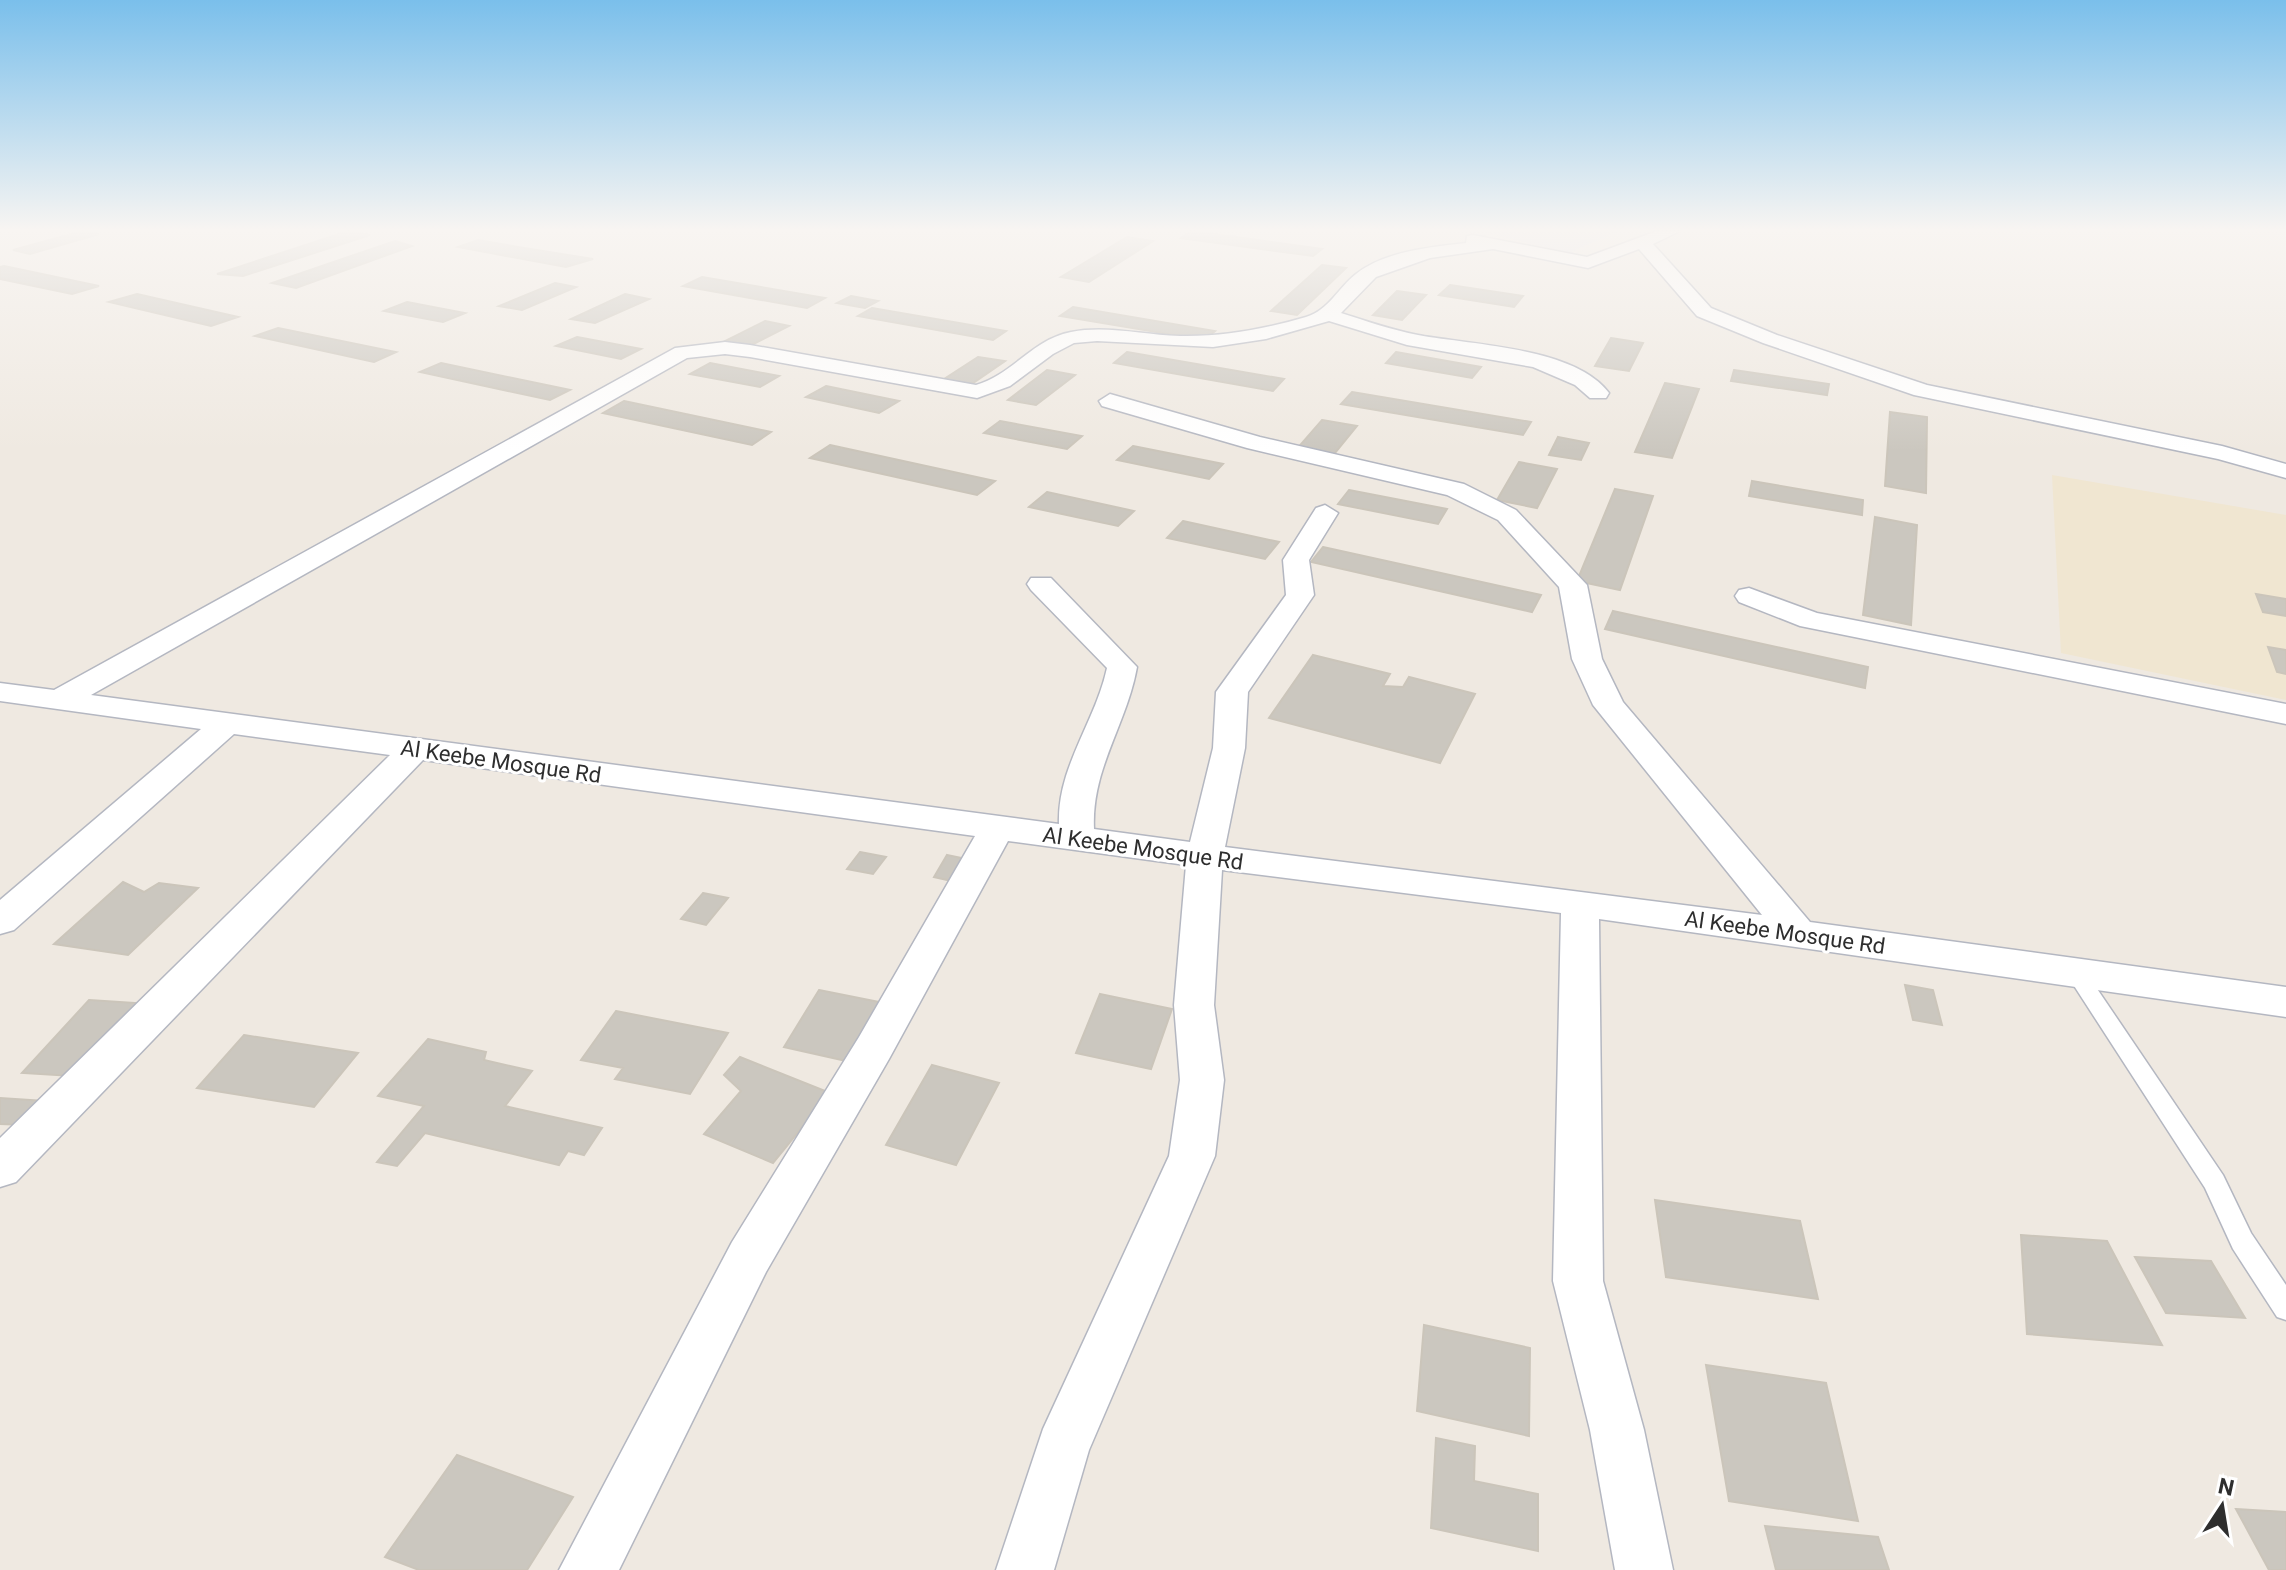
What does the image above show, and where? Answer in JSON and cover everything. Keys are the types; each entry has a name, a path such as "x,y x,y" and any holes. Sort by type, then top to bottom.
{"street":[{"path":"1329,315 1338,304"},
{"path":"1697,304 1704,312 1770,339 1922,390 2222,453 2286,471"},
{"path":"57,701 682,352 725,348 750,351 977,392 1004,383 1050,347 1069,339 1098,336 1202,342 1329,315 1420,342 1557,369 1582,379 1598,393"},
{"path":"1110,401 1255,443 1455,489 1507,515 1573,585 1587,659 1609,705 1798,933"},
{"path":"1025,1570 1062,1448 1192,1156 1202,1080 1194,1005 1205,856 1229,748 1232,692 1300,595 1296,560 1325,513"},
{"path":"1041,584 1122,667 1119,693 1101,726 1077,791 1077,839"},
{"path":"1749,596 1810,620 2286,714"},
{"name":"Al Keebe Mosque Rd","path":"0,692 1077,839 1798,933 2286,1002"},
{"path":"0,921 227,723"},
{"path":"0,1168 415,749"},
{"path":"588,1570 749,1257 874,1048 997,828"},
{"path":"1580,905 1578,1281 1617,1430 1644,1570"}],"lane":[{"path":"2076,973 2214,1182 2242,1241 2286,1308"}],"shaded area":[{"path":"2052,475 2286,515 2286,700 2061,653"}],"building":[{"path":"119,304 182,304 238,317 211,326"},
{"path":"401,304 419,304 465,313 443,322 384,311"},
{"path":"503,304 535,304 522,310 499,306"},
{"path":"603,304 637,304 595,323 571,319"},
{"path":"786,304 814,304 807,308"},
{"path":"844,304 872,304 865,308"},
{"path":"1278,304 1308,304 1297,315 1271,311"},
{"path":"1384,304 1417,304 1402,320 1373,315"},
{"path":"1073,307 1215,331 1204,340 1060,316"},
{"path":"872,308 1006,331 993,340 858,316"},
{"path":"765,321 789,326 734,354 709,349"},
{"path":"278,328 396,352 374,362 255,336"},
{"path":"577,337 641,349 621,359 556,346"},
{"path":"1611,338 1643,343 1629,371 1595,366"},
{"path":"1127,352 1284,379 1273,391 1114,363"},
{"path":"1396,352 1481,367 1472,378 1386,363"},
{"path":"978,357 1005,361 966,388 938,383"},
{"path":"441,363 570,390 550,400 420,372"},
{"path":"710,363 779,376 760,387 690,374"},
{"path":"1047,370 1075,375 1036,405 1008,400"},
{"path":"1734,370 1829,384 1827,395 1731,381"},
{"path":"1665,383 1699,389 1672,458 1635,452"},
{"path":"826,386 899,401 879,413 806,397"},
{"path":"1352,392 1531,422 1523,435 1341,404"},
{"path":"624,401 771,432 752,445 603,413"},
{"path":"1890,412 1927,417 1926,493 1885,486"},
{"path":"1322,420 1357,426 1331,458 1295,451"},
{"path":"1000,421 1082,436 1067,449 984,433"},
{"path":"1558,437 1589,443 1581,460 1549,455"},
{"path":"830,445 995,481 977,495 810,458"},
{"path":"1133,446 1223,464 1209,479 1117,460"},
{"path":"1519,462 1557,469 1537,508 1497,500"},
{"path":"1752,481 1863,500 1862,515 1749,496"},
{"path":"1615,489 1653,496 1620,590 1577,581"},
{"path":"1349,490 1447,509 1438,524 1338,504"},
{"path":"1047,492 1134,511 1118,526 1029,507"},
{"path":"1875,517 1917,525 1911,625 1863,615"},
{"path":"1183,521 1279,542 1265,559 1167,538"},
{"path":"1323,547 1541,595 1532,612 1311,562"},
{"path":"2256,594 2286,599 2286,616 2263,612"},
{"path":"1613,611 1868,667 1865,688 1605,629"},
{"path":"2268,647 2286,650 2286,674 2277,672"},
{"path":"1313,655 1390,674 1383,686 1403,687 1409,677 1475,694 1440,763 1269,718"},
{"path":"860,852 886,857 873,874 847,869"},
{"path":"947,855 966,859 952,881 934,877"},
{"path":"123,882 144,892 159,883 198,888 128,955 54,944"},
{"path":"703,893 728,898 706,925 681,919"},
{"path":"1905,985 1933,990 1942,1025 1913,1020"},
{"path":"819,990 884,1003 851,1062 784,1047"},
{"path":"1100,994 1172,1009 1151,1069 1076,1053"},
{"path":"89,1000 152,1004 89,1077 22,1073"},
{"path":"616,1011 728,1033 690,1094 615,1079 623,1068 581,1060"},
{"path":"244,1035 358,1053 314,1107 197,1088"},
{"path":"428,1039 486,1052 484,1060 532,1071 505,1106 602,1128 584,1155 568,1151 559,1165 425,1133 397,1166 377,1162 424,1106 378,1096"},
{"path":"740,1057 830,1093 773,1163 704,1134 741,1091 724,1075"},
{"path":"932,1065 999,1083 956,1165 886,1145"},
{"path":"0,1098 47,1101 26,1125 0,1124"},
{"path":"1655,1200 1800,1221 1818,1299 1666,1277"},
{"path":"2021,1235 2107,1241 2162,1345 2027,1334"},
{"path":"2135,1257 2211,1261 2245,1318 2166,1313"},
{"path":"1424,1325 1530,1348 1529,1436 1417,1411"},
{"path":"1706,1365 1826,1383 1858,1521 1729,1501"},
{"path":"1436,1438 1475,1446 1474,1481 1538,1494 1538,1551 1431,1528"},
{"path":"457,1455 573,1497 527,1570 419,1570 385,1557"},
{"path":"2236,1509 2286,1512 2286,1570 2269,1570"},
{"path":"1765,1526 1878,1537 1889,1570 1776,1570"}]}
